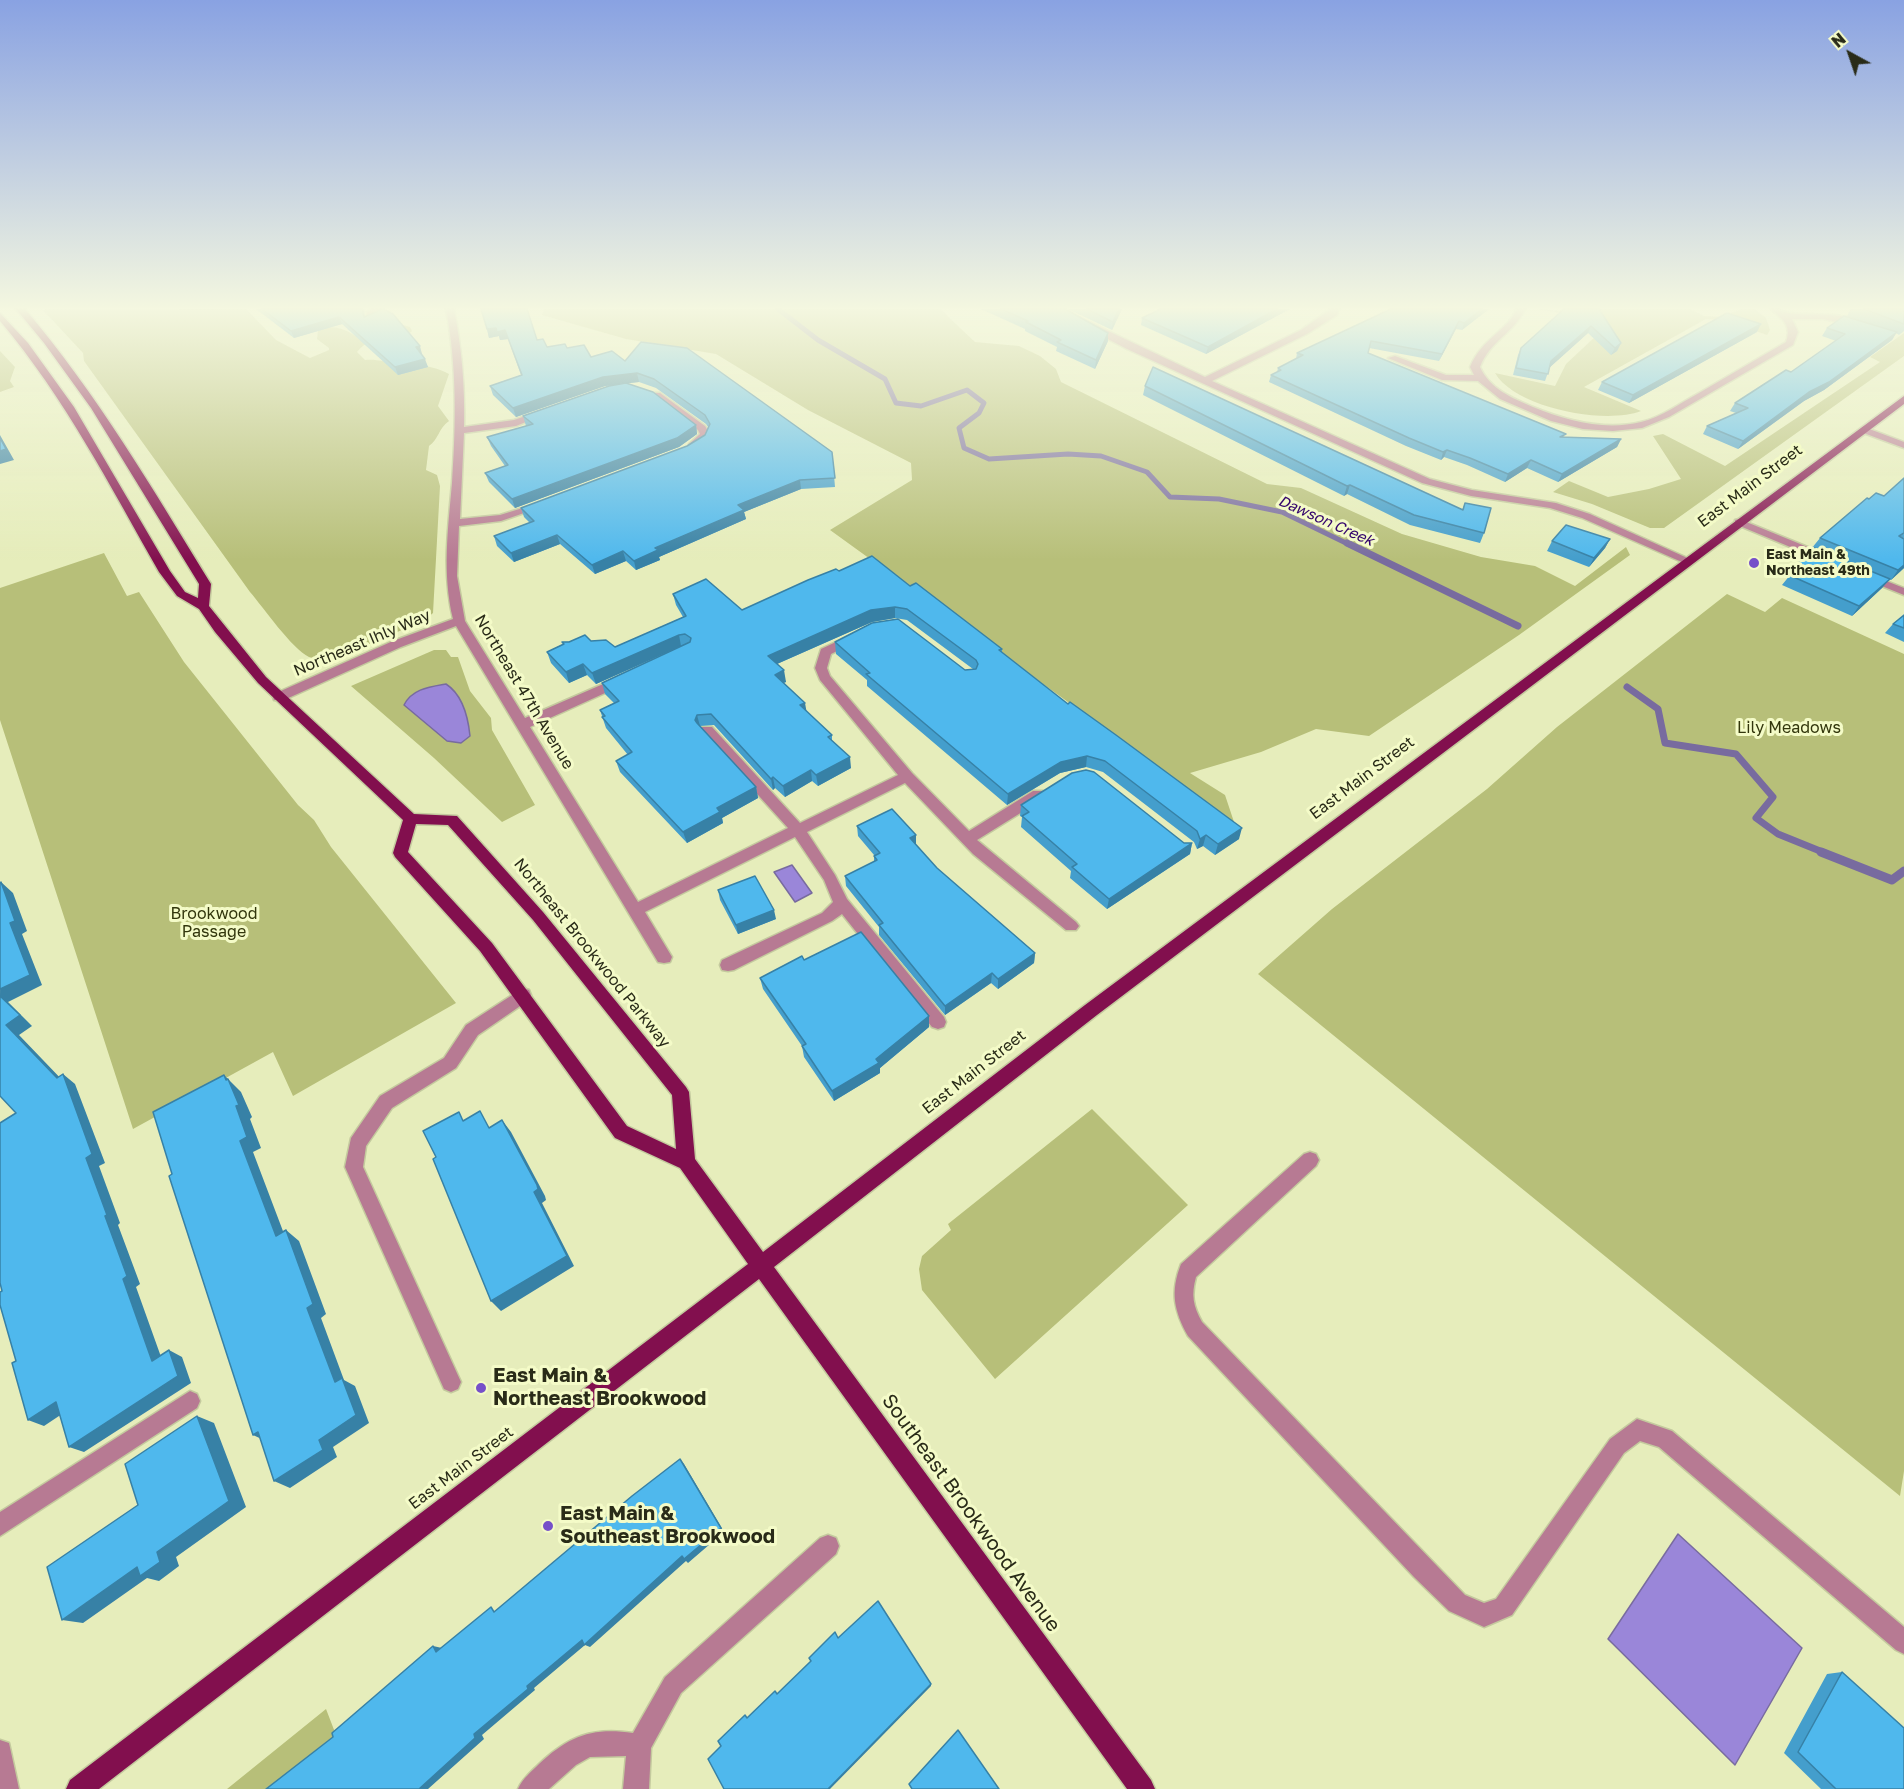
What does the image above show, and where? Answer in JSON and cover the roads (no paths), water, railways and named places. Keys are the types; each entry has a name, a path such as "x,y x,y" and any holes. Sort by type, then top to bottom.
{"main road":[{"path":"60,392 165,572 181,594 203,606 219,629 262,680 411,819 400,853 486,947 621,1132 686,1162 761,1265"},
{"path":"86,392 205,584 203,606"},
{"name":"East Main Street","path":"79,1789 1091,1010 1904,399"},
{"name":"Northeast Brookwood Parkway","path":"411,819 452,820 488,858 608,1001 680,1092 686,1162"},
{"name":"Southeast Brookwood Avenue","path":"761,1265 1142,1789"}],"street":[{"name":"Northeast 47th Avenue","path":"461,392 451,555 452,584 459,621 664,957"},
{"path":"651,392 702,428 704,437 684,451"},
{"path":"1230,392 1426,481 1471,493 1552,505 1586,516 1688,561"},
{"path":"1497,392 1567,423 1605,428 1641,425 1664,416 1705,392"},
{"path":"460,431 516,423 557,408"},
{"path":"1864,430 1904,445"},
{"path":"454,523 517,514 549,502"},
{"path":"1739,522 1904,592"},
{"name":"Northeast Ihly Way","path":"279,697 397,644 459,621"},
{"path":"864,633 825,652 821,668 824,677 907,776 967,839 1071,926"},
{"path":"522,725 631,676"},
{"path":"707,730 798,830 836,889 841,902 939,1022"},
{"path":"635,910 907,776"},
{"path":"967,839 1046,790"},
{"path":"728,965 827,917 836,910 841,902"},
{"path":"451,1382 354,1167 354,1156 357,1144 386,1102 450,1063 472,1030 523,995"},
{"path":"1310,1160 1188,1271 1181,1296 1186,1313 1195,1329 1457,1603 1484,1615 1504,1606 1617,1446 1637,1430 1665,1438 1904,1642"},
{"path":"0,1525 190,1401"},
{"path":"636,1789 639,1746 673,1685 828,1546"},
{"path":"531,1789 565,1758 586,1744 612,1741 639,1746"},
{"path":"0,1752 6,1789"}],"waterway":[{"name":"Dawson Creek","path":"891,392 896,403 921,406 960,392"},
{"name":"Dawson Creek","path":"970,392 984,403 979,413 959,428 964,448 989,459 1068,454 1101,456 1147,472 1170,497 1219,499 1282,512 1350,545"},
{"name":"Dawson Creek","path":"1347,543 1518,626"},
{"name":"Dawson Creek","path":"1627,687 1658,709 1665,743 1736,754 1773,797 1756,818 1778,834 1825,853"},
{"name":"Dawson Creek","path":"1821,852 1892,880 1904,871"}],"place":[{"name":"East Main & Northeast 49th","path":"1754,563"},
{"name":"East Main & Northeast Brookwood","path":"481,1388"},
{"name":"East Main & Southeast Brookwood","path":"548,1526"}],"park label":[{"name":"Lily Meadows","path":"1789,728"},
{"name":"Brookwood Passage","path":"214,923"}]}
